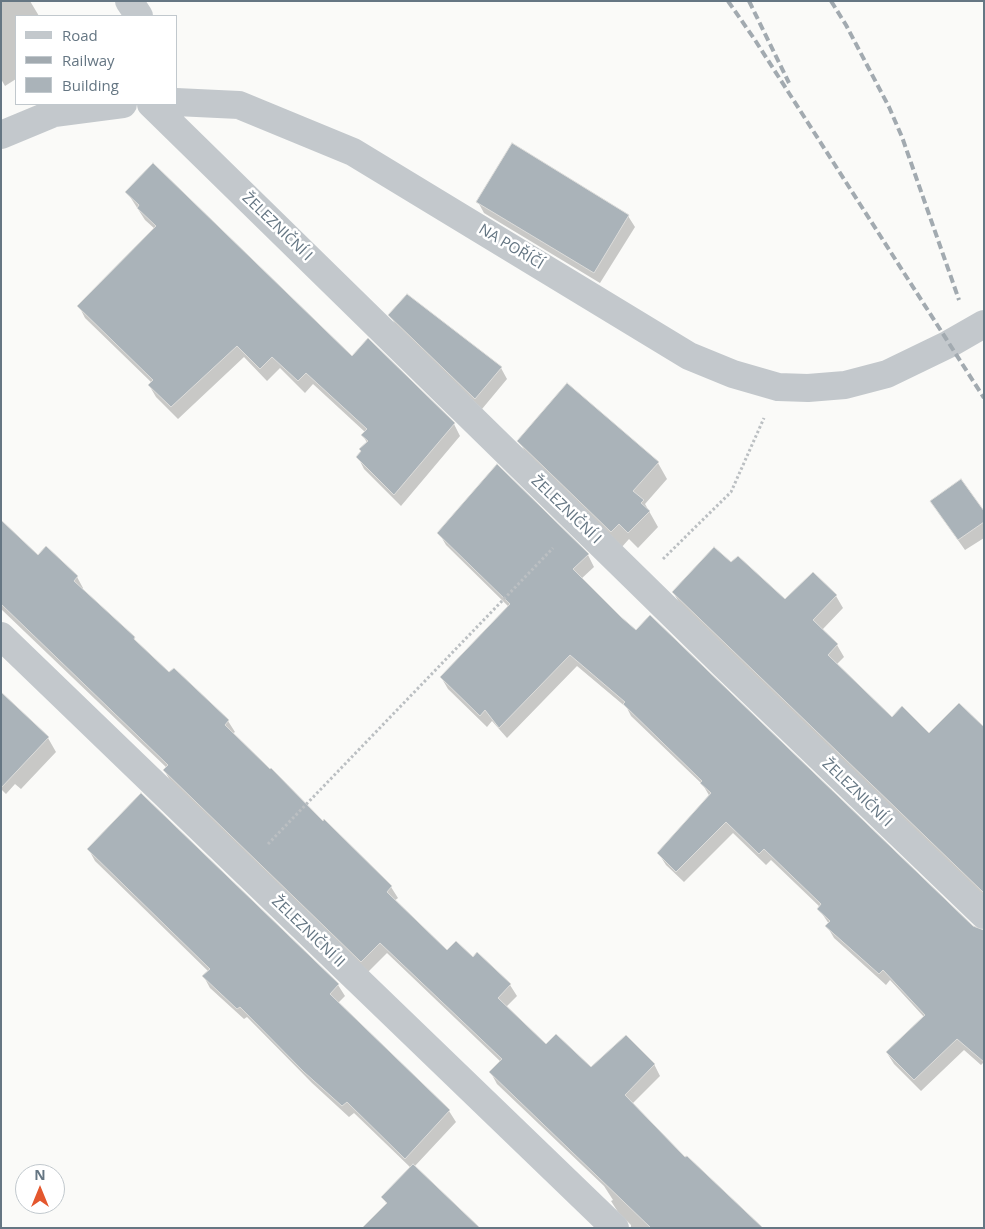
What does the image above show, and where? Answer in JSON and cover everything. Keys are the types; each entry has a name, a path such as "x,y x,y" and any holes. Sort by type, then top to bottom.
{"street":[{"path":"129,1 138,15"},
{"name":"NA POŘÍČÍ","path":"178,102 239,105 353,152 689,356 733,374 778,387 845,386 887,374 949,344 984,324"},
{"path":"1,135 54,113 115,105"},
{"name":"ŽELEZNIČNÍ I","path":"153,105 639,582 984,915"},
{"name":"ŽELEZNIČNÍ II","path":"1,636 615,1228"}],"path":[{"path":"639,582 731,492 778,387"},
{"path":"243,869 578,522"}],"building":[{"path":"512,143 629,215 594,273 476,202"},
{"path":"153,163 352,356 368,338 455,423 394,495 356,457 361,451 359,449 368,441 361,435 367,429 306,373 298,381 272,357 260,369 237,346 171,407 148,385 153,380 77,306 156,226 137,208 139,205 125,192"},
{"path":"407,294 502,367 475,399 388,315"},
{"path":"567,383 659,462 633,491 644,500 641,503 650,511 628,533 619,524 611,532 517,441"},
{"path":"497,464 589,554 573,569 621,617 636,630 650,615 973,926 984,930 984,1062 957,1039 914,1080 886,1052 925,1015 883,970 879,974 825,926 830,921 817,909 821,904 764,849 759,854 726,822 676,872 657,853 711,793 700,783 702,781 623,704 625,702 570,655 499,728 485,710 480,716 440,677 510,604 437,533"},
{"path":"961,479 984,511 984,522 958,540 930,501"},
{"path":"1,520 38,555 46,546 78,576 74,581 135,637 134,639 169,672 174,668 229,720 225,725 392,886 387,892 447,950 456,941 473,957 477,952 511,984 498,998 546,1044 556,1034 591,1067 626,1035 655,1064 625,1095 685,1157 687,1156 763,1228 651,1228 489,1072 502,1059 380,943 361,962 163,770 168,765 1,604"},
{"path":"714,547 731,562 738,556 785,599 813,572 837,595 813,620 838,644 828,655 892,717 902,706 929,733 959,703 984,727 984,893 672,592"},
{"path":"1,692 49,737 1,788"},
{"path":"141,793 339,984 330,994 450,1110 405,1159 347,1102 342,1106 304,1072 240,1007 237,1009 202,976 210,969 87,849"},
{"path":"413,1164 480,1228 362,1228 387,1203 381,1197"}],"railway":[{"path":"728,1 755,40 984,398"},
{"path":"749,1 789,83"},
{"path":"831,1 846,25 889,107 902,137 959,300"}]}
